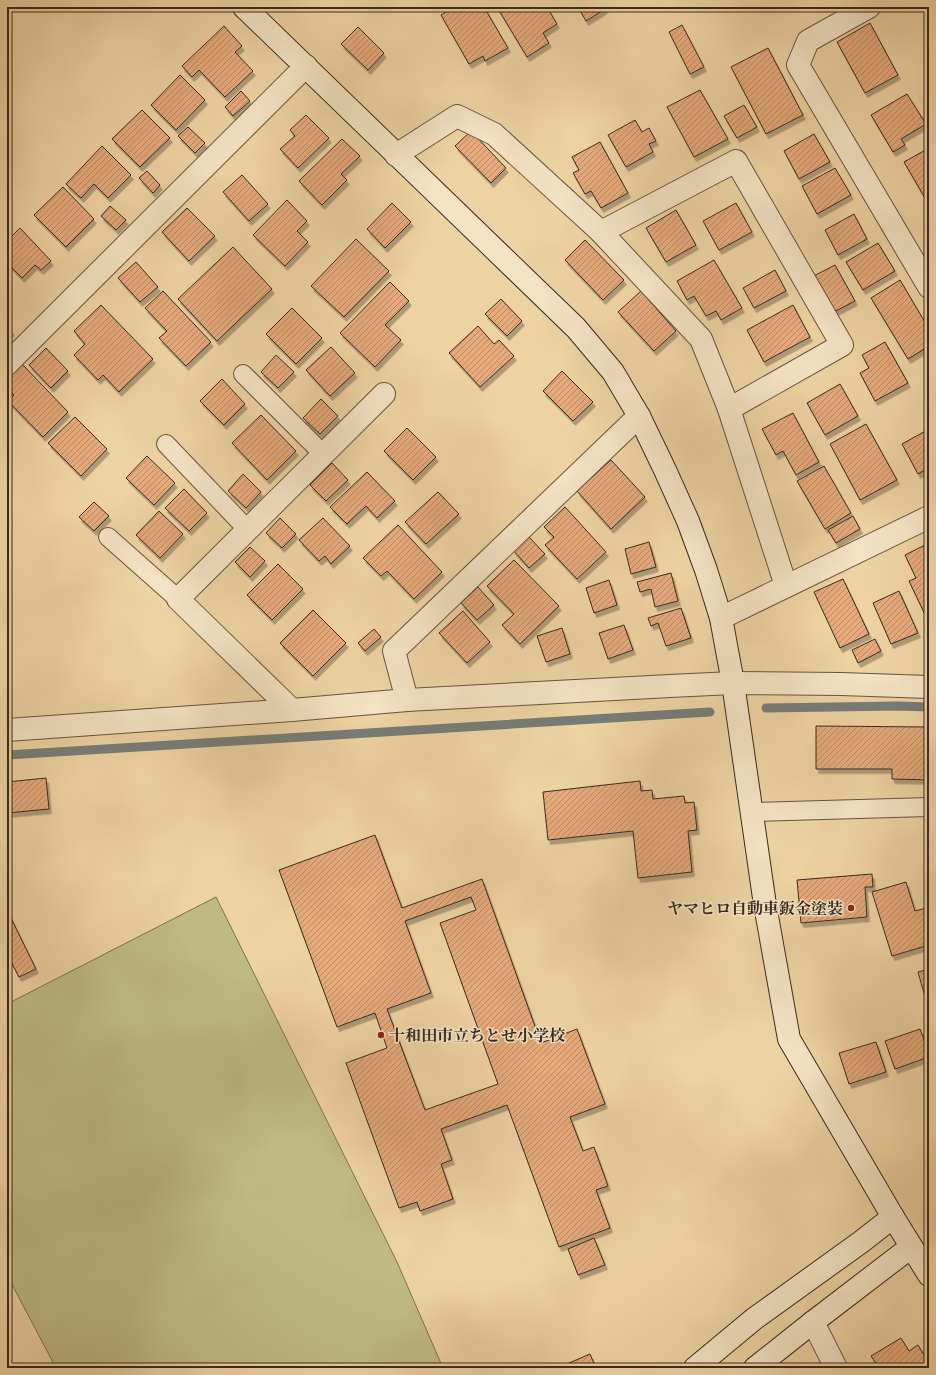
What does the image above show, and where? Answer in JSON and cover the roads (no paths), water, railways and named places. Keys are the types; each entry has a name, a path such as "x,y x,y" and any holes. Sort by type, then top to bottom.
{"street":[{"path":"244,7 576,328 613,372 639,416 688,521 706,570 721,618 733,683 766,913 789,1039 893,1217 929,1275"},
{"path":"869,7 808,41 798,65 929,287"},
{"path":"7,364 306,66"},
{"path":"396,155 457,116 494,134 601,232 701,339 729,409 786,586"},
{"path":"601,232 736,160 842,345 729,409"},
{"path":"292,710 178,599 384,394"},
{"path":"407,700 394,651 639,416"},
{"path":"721,618 929,517"},
{"path":"7,730 292,710 407,700 733,683 841,684 929,687"},
{"path":"695,1368 754,1319 861,1242 893,1217"},
{"path":"755,1368 912,1247"},
{"path":"813,1322 836,1368"}],"lane":[{"path":"243,374 323,454"},
{"path":"166,444 247,529"},
{"path":"108,537 178,599"},
{"path":"751,812 929,807"}],"waterway":[{"path":"766,708 929,707"},
{"path":"7,755 710,712"}],"place":[{"name":"ヤマヒロ自動車鈑金塗装","path":"851,908"},
{"name":"十和田市立ちとせ小学校","path":"381,1035"}]}
